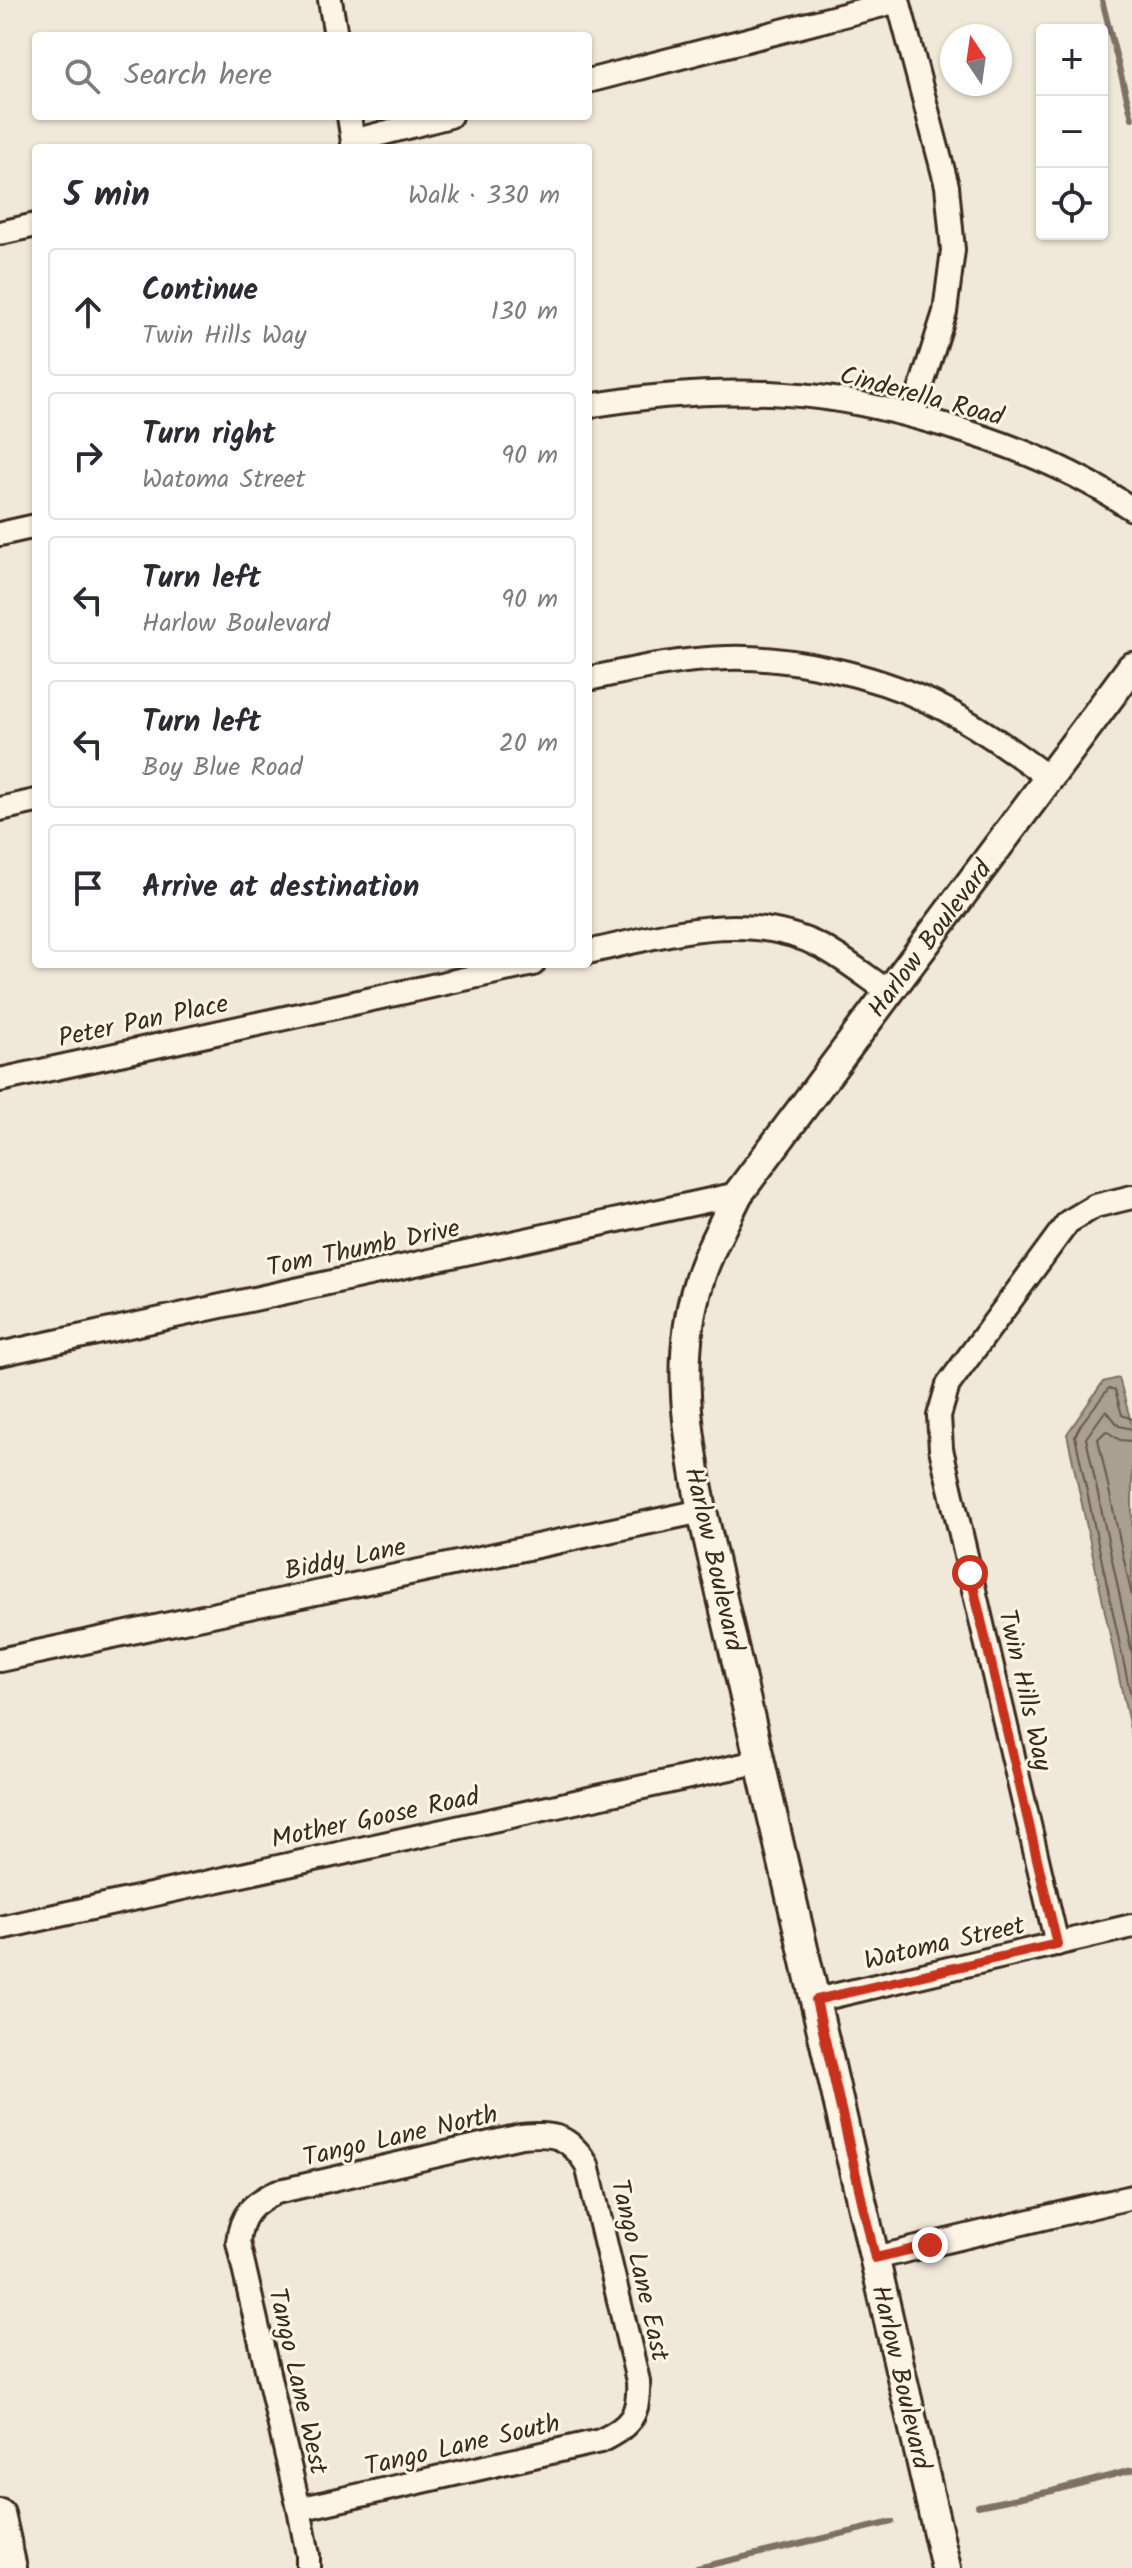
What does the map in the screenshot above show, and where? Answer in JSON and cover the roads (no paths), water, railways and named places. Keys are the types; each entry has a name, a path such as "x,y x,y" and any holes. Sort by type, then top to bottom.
{"street":[{"path":"330,0 335,32"},
{"path":"592,80 898,0 947,186 953,250 945,312 912,416"},
{"path":"350,120 354,144 436,120"},
{"path":"0,233 32,226"},
{"name":"Cinderella Road","path":"592,405 655,396 723,392 818,397 912,416 982,435 1060,467 1132,509"},
{"path":"0,534 32,527"},
{"path":"592,678 639,668 729,658 809,665 873,681 929,701 990,735 1049,778"},
{"name":"Harlow Boulevard","path":"946,2568 702,1511 688,1436 688,1332 698,1285 714,1242 738,1194 1132,667"},
{"path":"0,809 32,802"},
{"path":"592,951 711,927 770,929 824,948 889,992"},
{"name":"Peter Pan Place","path":"0,1080 515,968"},
{"name":"Tom Thumb Drive","path":"0,1354 738,1194"},
{"name":"Twin Hills Way","path":"1057,1944 941,1449 939,1416 948,1385 1068,1222 1095,1206 1132,1197"},
{"name":"Biddy Lane","path":"0,1660 702,1511"},
{"name":"Mother Goose Road","path":"0,1928 762,1761"},
{"name":"Watoma Street","path":"816,2000 1132,1926"},
{"name":"Tango Lane North","path":"250,2209 276,2192 521,2136 546,2134 567,2140"},
{"name":"Tango Lane East","path":"567,2140 578,2150 591,2179 638,2381 639,2401 632,2419"},
{"path":"875,2258 1132,2197"},
{"name":"Tango Lane West","path":"250,2209 240,2224 238,2242 299,2509 308,2568"},
{"name":"Tango Lane South","path":"299,2509 600,2441 619,2432 632,2419"},
{"path":"0,2514 12,2568"}],"water":[{"path":"1119,1378 1132,1426 1132,1738 1067,1434 1103,1382"}],"waterway":[{"path":"1102,0 1132,118"},
{"path":"978,2506 1132,2470"},
{"path":"697,2568 892,2522"}]}
